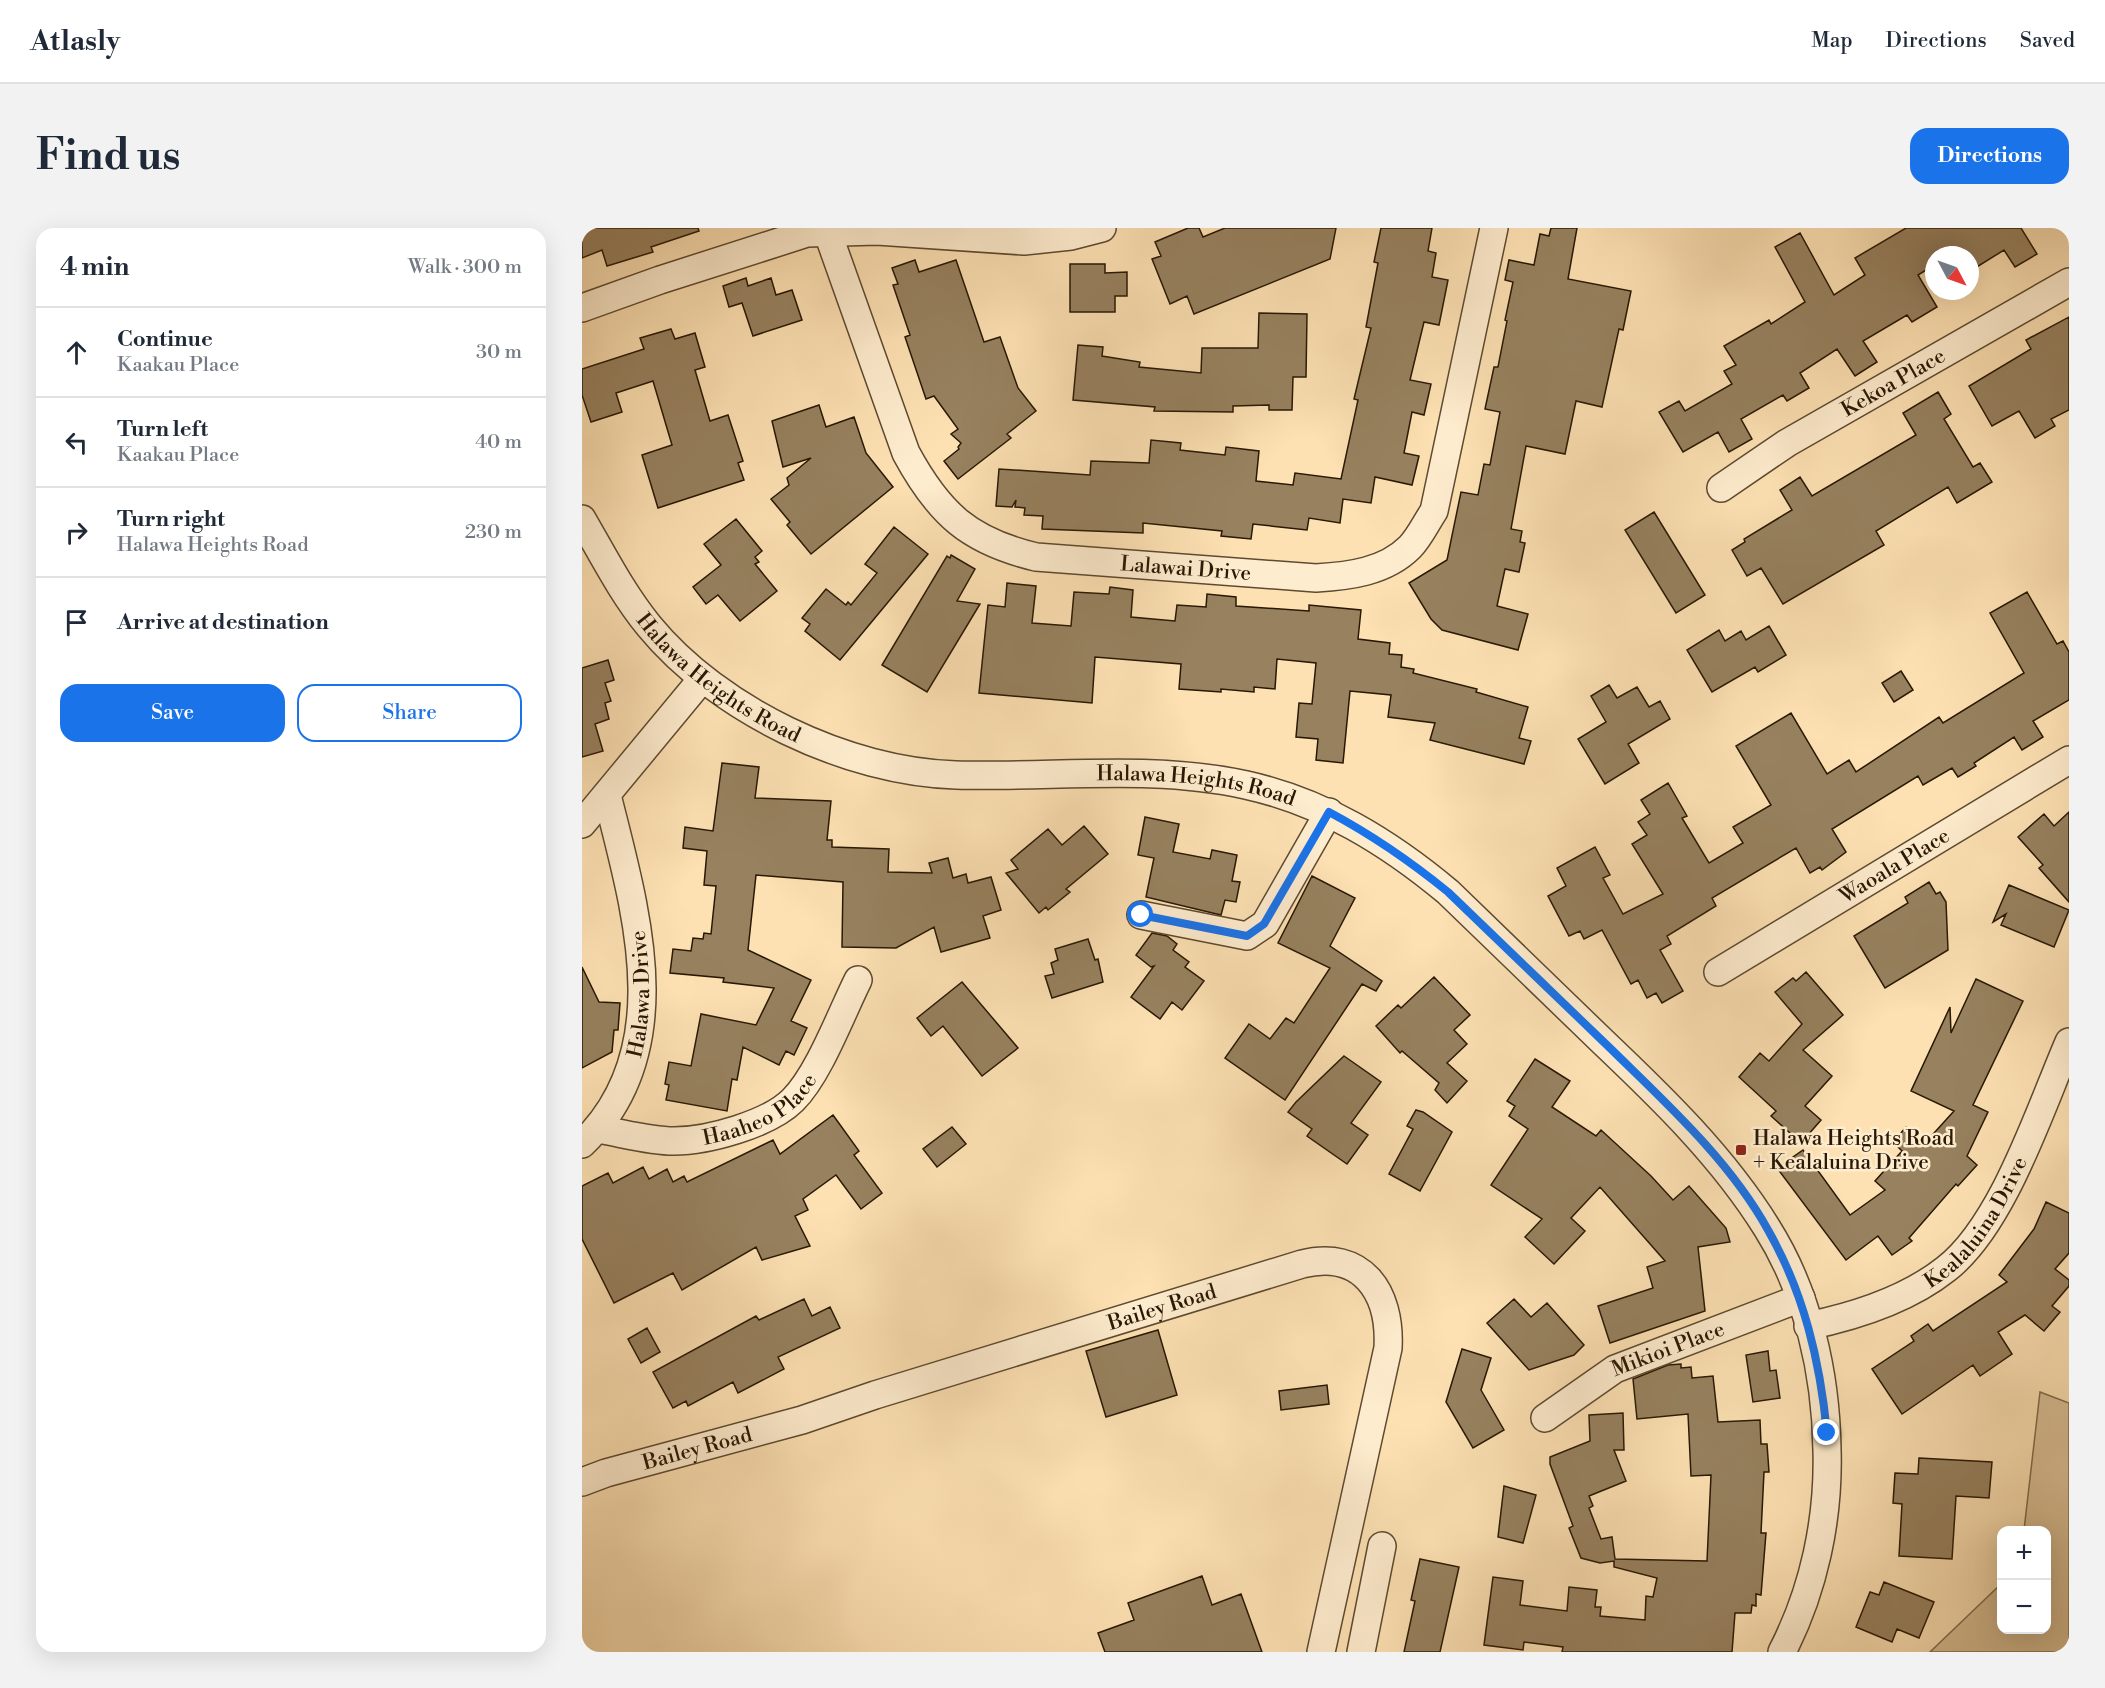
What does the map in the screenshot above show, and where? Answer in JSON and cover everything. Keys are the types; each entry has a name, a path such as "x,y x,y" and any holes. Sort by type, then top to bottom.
{"street":[{"path":"582,308 660,280 807,233 826,230 877,231 1024,241 1071,236 1102,228"},
{"name":"Lalawai Drive","path":"826,230 906,453 922,483 946,513 973,535 1004,550 1036,557 1316,579 1351,576 1378,568 1410,548 1434,512 1494,228"},
{"name":"Kekoa Place","path":"1721,488 1787,443 2069,282"},
{"name":"Halawa Heights Road","path":"582,519 617,581 649,626 702,679 766,719 827,747 886,766 954,776 1198,776 1248,785 1329,812 1384,843 1448,892 1685,1123 1730,1176 1768,1229 1801,1298 1822,1377 1828,1482 1812,1578 1782,1652"},
{"path":"582,824 702,679"},
{"name":"Waoala Place","path":"1718,972 2069,760"},
{"name":"Halawa Drive","path":"590,1136 620,1093 633,1055 642,1003 643,971 638,926 607,795"},
{"path":"1141,915 1247,936 1264,924 1329,812"},
{"name":"Haaheo Place","path":"590,1136 674,1141 724,1132 764,1121 793,1100 814,1070 858,980"},
{"name":"Kealaluina Drive","path":"1808,1326 1839,1320 1903,1297 1947,1269 1977,1237 1999,1204 2069,1042"},
{"name":"Bailey Road","path":"582,1482 606,1473 802,1420 885,1391 1302,1264 1321,1259 1339,1260 1356,1269 1380,1295 1389,1329 1388,1348 1321,1652"},
{"name":"Mikioi Place","path":"1545,1418 1615,1369 1801,1298"},
{"path":"1361,1652 1382,1546"}],"shaded area":[{"path":"2040,1392 2069,1403 2069,1652 1930,1652 1997,1588 1997,1634 2051,1634 2051,1526 2024,1526"}],"building":[{"path":"582,228 698,228 699,231 651,247 653,252 607,266 602,250 582,258"},
{"path":"1188,228 1199,228 1203,237 1225,228 1336,228 1330,259 1194,314 1187,296 1170,304 1152,259 1161,256 1155,242"},
{"path":"1381,228 1432,228 1428,251 1436,253 1432,277 1448,280 1439,325 1424,322 1410,380 1431,384 1424,415 1412,412 1404,453 1419,456 1412,485 1375,477 1371,503 1343,499 1340,523 1309,518 1307,530 1253,524 1251,539 1221,536 1222,531 1143,523 1143,533 1042,529 1043,516 1024,515 1025,508 1015,507 1016,500 1012,507 996,506 999,469 1090,475 1091,461 1149,463 1151,440 1181,443 1180,450 1225,455 1226,447 1259,451 1256,481 1293,485 1295,473 1341,479 1358,400 1354,399 1371,328 1366,327 1378,263 1374,262"},
{"path":"1551,228 1577,228 1568,279 1631,291 1623,330 1619,329 1602,407 1576,401 1565,454 1526,446 1511,529 1522,531 1520,542 1525,543 1519,572 1505,569 1497,606 1528,614 1518,650 1442,630 1431,619 1409,583 1447,560 1461,492 1478,495 1484,464 1490,465 1500,412 1485,409 1494,367 1498,367 1507,321 1505,320 1513,282 1505,280 1509,260 1534,265 1540,234 1549,236"},
{"path":"1906,228 2021,228 2037,254 2015,267 2004,250 1979,266 1979,246 1925,246 1925,271 1918,275 1925,287 1925,300 1933,300 1937,307 1912,322 1907,315 1863,341 1877,362 1855,376 1837,349 1800,373 1809,388 1787,401 1783,395 1741,419 1752,439 1729,452 1718,432 1683,452 1659,412 1679,401 1685,411 1732,384 1724,371 1736,365 1724,346 1769,320 1771,324 1805,302 1775,247 1800,233 1834,295 1865,275 1855,258"},
{"path":"915,260 919,272 956,260 984,342 1000,337 1018,388 1036,411 1007,434 1011,438 958,479 944,461 959,449 961,443 951,434 958,429 934,396 926,399 905,337 910,335 893,285 898,284 892,268"},
{"path":"1070,264 1105,264 1105,273 1127,272 1127,296 1115,296 1115,312 1070,312"},
{"path":"746,278 748,286 771,278 776,295 792,290 802,320 753,336 742,303 729,307 723,286"},
{"path":"1259,313 1307,314 1306,377 1293,377 1292,410 1269,410 1269,405 1233,406 1233,412 1154,411 1155,407 1073,400 1078,345 1103,347 1102,356 1140,362 1139,367 1201,373 1202,348 1258,348"},
{"path":"2069,317 2069,410 2051,419 2055,426 2035,438 2019,411 1992,426 1969,386 2031,349 2026,340"},
{"path":"671,329 675,339 695,333 705,367 695,370 710,421 728,415 743,461 738,463 744,480 658,508 642,455 672,445 653,381 616,393 622,412 591,422 582,395 582,369 644,349 640,338"},
{"path":"1938,392 1951,414 1944,419 1973,467 1980,463 1992,482 1957,503 1948,487 1876,531 1884,545 1783,604 1761,568 1747,576 1732,550 1745,542 1744,539 1792,510 1780,490 1800,477 1812,496 1916,435 1903,413"},
{"path":"819,405 826,427 854,417 866,453 893,487 811,554 787,525 790,522 771,499 789,485 787,478 811,458 783,467 772,421"},
{"path":"1654,512 1705,595 1676,613 1625,530"},
{"path":"736,519 762,551 755,557 759,562 755,564 777,591 740,621 718,595 706,604 693,587 721,565 704,544"},
{"path":"894,527 928,554 840,660 805,631 810,624 802,618 826,589 846,605 848,602 851,605 877,573 865,564"},
{"path":"951,555 975,569 957,601 980,604 927,692 882,665 947,556 950,558"},
{"path":"1007,583 1036,586 1032,623 1071,626 1074,592 1109,594 1110,587 1133,590 1131,617 1175,621 1177,605 1206,607 1207,594 1236,597 1236,606 1309,611 1309,605 1361,610 1358,639 1390,643 1389,654 1402,655 1401,667 1414,669 1413,673 1477,689 1476,692 1528,707 1519,738 1531,741 1524,764 1430,740 1435,723 1388,717 1391,695 1350,691 1343,763 1316,760 1318,739 1296,737 1299,703 1312,704 1316,663 1277,659 1275,689 1254,687 1254,692 1221,689 1221,692 1179,689 1181,664 1095,657 1092,703 979,693 988,605 1005,607"},
{"path":"2027,592 2057,644 2063,641 2069,652 2069,700 2033,721 2043,737 2022,750 2014,737 1974,763 1976,766 1958,777 1952,768 1923,785 1918,776 1832,829 1846,852 1822,870 1820,867 1810,873 1796,848 1712,898 1716,906 1667,936 1671,944 1660,950 1683,991 1662,1003 1656,993 1647,998 1638,980 1631,984 1602,930 1584,939 1580,931 1569,936 1548,896 1566,886 1557,868 1595,847 1610,875 1603,878 1623,914 1663,894 1632,844 1647,835 1638,822 1650,814 1641,800 1668,783 1687,816 1682,818 1709,863 1743,843 1733,827 1771,805 1736,746 1791,713 1827,774 1849,760 1856,772 1939,717 1943,723 2024,673 1990,613"},
{"path":"1769,626 1786,655 1758,672 1755,667 1712,692 1687,650 1719,630 1725,641 1741,631 1746,640"},
{"path":"608,660 614,680 605,683 611,701 605,703 609,719 595,724 603,751 582,757 582,668"},
{"path":"1901,671 1913,690 1894,702 1882,683"},
{"path":"1609,685 1617,698 1637,687 1649,707 1660,701 1670,719 1628,744 1639,763 1605,784 1578,739 1606,722 1591,696"},
{"path":"722,763 759,767 755,798 831,801 827,840 832,840 832,847 889,849 888,872 932,873 929,863 948,858 953,878 966,874 968,883 991,877 1001,910 983,916 990,938 941,952 934,927 896,948 842,947 843,882 756,875 748,950 811,980 791,1021 807,1028 794,1055 786,1051 779,1065 743,1047 737,1080 732,1079 727,1111 666,1100 669,1085 665,1084 669,1062 691,1066 701,1014 756,1025 774,988 723,982 724,978 670,973 673,949 691,951 693,938 703,939 704,933 711,934 716,886 704,885 707,851 683,848 685,827 713,831"},
{"path":"2069,812 2069,902 2039,868 2043,865 2018,837 2044,814 2054,826"},
{"path":"1145,817 1179,824 1173,852 1210,859 1212,850 1237,855 1232,881 1240,882 1236,902 1225,900 1221,915 1146,897 1154,858 1138,855"},
{"path":"1084,826 1108,854 1066,889 1070,892 1048,910 1046,907 1039,913 1006,873 1018,869 1011,860 1048,829 1062,845"},
{"path":"1312,876 1355,898 1330,946 1382,981 1376,991 1362,984 1285,1100 1225,1058 1249,1024 1270,1039 1286,1018 1294,1023 1330,968 1278,943"},
{"path":"1929,882 1936,894 1940,892 1946,902 1948,950 1885,988 1854,936 1908,903 1905,897"},
{"path":"2009,885 2069,910 2054,947 2001,925 2006,914 1993,922"},
{"path":"1152,933 1167,936 1177,944 1173,950 1189,962 1185,967 1204,981 1182,1010 1172,1002 1160,1019 1131,997 1154,966 1151,967 1136,955"},
{"path":"1088,939 1095,960 1098,959 1103,982 1052,998 1045,976 1054,974 1051,963 1058,960 1055,949"},
{"path":"582,967 599,1002 620,1003 618,1030 614,1030 612,1052 582,1068"},
{"path":"1806,972 1843,1015 1803,1050 1832,1076 1805,1106 1821,1120 1801,1143 1771,1116 1776,1111 1739,1077 1760,1053 1769,1061 1802,1024 1775,992 1793,978 1796,981"},
{"path":"1434,977 1470,1015 1454,1030 1467,1044 1447,1063 1467,1081 1447,1103 1435,1090 1439,1083 1402,1051 1400,1053 1376,1026 1398,1005 1401,1008"},
{"path":"1976,979 2023,1001 1973,1105 1988,1112 1967,1156 1977,1165 1958,1186 1956,1184 1909,1238 1912,1241 1892,1255 1878,1236 1846,1260 1777,1168 1803,1150 1850,1215 1885,1190 1875,1181 1902,1151 1893,1142 1906,1127 1925,1143 1954,1111 1911,1091 1950,1007 1951,1033"},
{"path":"962,982 1018,1048 982,1076 943,1026 931,1036 917,1018"},
{"path":"1344,1056 1381,1082 1351,1123 1368,1135 1347,1164 1307,1136 1312,1129 1288,1112"},
{"path":"1535,1059 1570,1081 1552,1107 1596,1136 1601,1130 1651,1176 1673,1200 1689,1186 1726,1228 1730,1242 1698,1247 1705,1311 1610,1343 1598,1306 1653,1288 1647,1267 1665,1261 1600,1187 1571,1218 1585,1231 1554,1264 1525,1237 1542,1219 1491,1185 1528,1129 1509,1116 1515,1106 1507,1101"},
{"path":"1416,1110 1423,1112 1452,1132 1420,1191 1389,1174 1413,1129 1407,1126"},
{"path":"833,1115 859,1151 854,1155 882,1193 861,1209 836,1175 803,1199 808,1210 795,1216 810,1246 762,1260 756,1247 682,1290 673,1273 614,1303 582,1239 582,1186 608,1173 613,1183 643,1167 649,1179 667,1169 673,1182 684,1176 687,1182 773,1140 780,1154"},
{"path":"952,1127 966,1144 937,1167 923,1149"},
{"path":"2046,1202 2069,1213 2069,1253 2055,1269 2069,1280 2069,1286 2052,1306 2060,1312 2044,1331 2025,1315 1998,1332 2012,1354 1980,1376 1973,1365 1902,1414 1872,1369 1914,1341 1911,1336 1928,1324 1933,1331 2007,1282 1999,1275 2034,1229"},
{"path":"804,1299 812,1316 830,1307 840,1328 778,1357 784,1369 738,1393 733,1382 688,1406 686,1401 673,1408 653,1372 756,1316 759,1320"},
{"path":"1514,1299 1531,1317 1547,1303 1584,1345 1574,1355 1529,1370 1487,1323"},
{"path":"647,1328 660,1352 641,1363 628,1339"},
{"path":"1158,1330 1177,1395 1106,1417 1086,1351"},
{"path":"1462,1349 1491,1358 1481,1390 1504,1430 1473,1448 1446,1402"},
{"path":"1768,1351 1770,1371 1776,1370 1780,1398 1753,1402 1746,1355"},
{"path":"1681,1364 1681,1368 1691,1367 1692,1378 1713,1376 1718,1422 1760,1420 1761,1444 1767,1444 1769,1472 1764,1472 1761,1533 1766,1533 1761,1595 1756,1594 1756,1606 1752,1605 1751,1613 1735,1613 1732,1652 1562,1652 1563,1647 1524,1642 1523,1650 1484,1645 1493,1577 1523,1581 1520,1605 1567,1611 1569,1587 1597,1590 1595,1607 1601,1607 1600,1616 1645,1620 1646,1596 1653,1597 1657,1578 1614,1567 1614,1561 1600,1563 1581,1558 1569,1528 1573,1526 1550,1464 1550,1457 1590,1441 1589,1415 1623,1413 1624,1450 1614,1450 1626,1481 1589,1496 1593,1506 1589,1508 1601,1539 1612,1537 1615,1559 1707,1561 1711,1475 1691,1476 1688,1414 1637,1419 1633,1379 1668,1365"},
{"path":"1327,1385 1329,1404 1281,1410 1279,1391"},
{"path":"1919,1458 1992,1462 1989,1498 1956,1496 1952,1559 1899,1556 1902,1504 1893,1503 1895,1473 1918,1474"},
{"path":"1504,1486 1536,1495 1523,1543 1498,1537"},
{"path":"1420,1559 1459,1567 1440,1652 1404,1652 1415,1601 1411,1600"},
{"path":"1202,1576 1212,1605 1241,1594 1262,1652 1105,1652 1098,1633 1134,1620 1128,1603"},
{"path":"1884,1582 1934,1602 1919,1638 1897,1629 1892,1642 1856,1627 1870,1592 1879,1595"}],"place":[{"name":"Halawa Heights Road + Kealaluina Drive","path":"1741,1150"}],"route":[{"path":"1141,915 1247,936 1264,924 1329,812 1384,843 1416,865 1448,892 1629,1067 1685,1123 1730,1176 1768,1229 1801,1298 1822,1377 1827,1433"}]}
